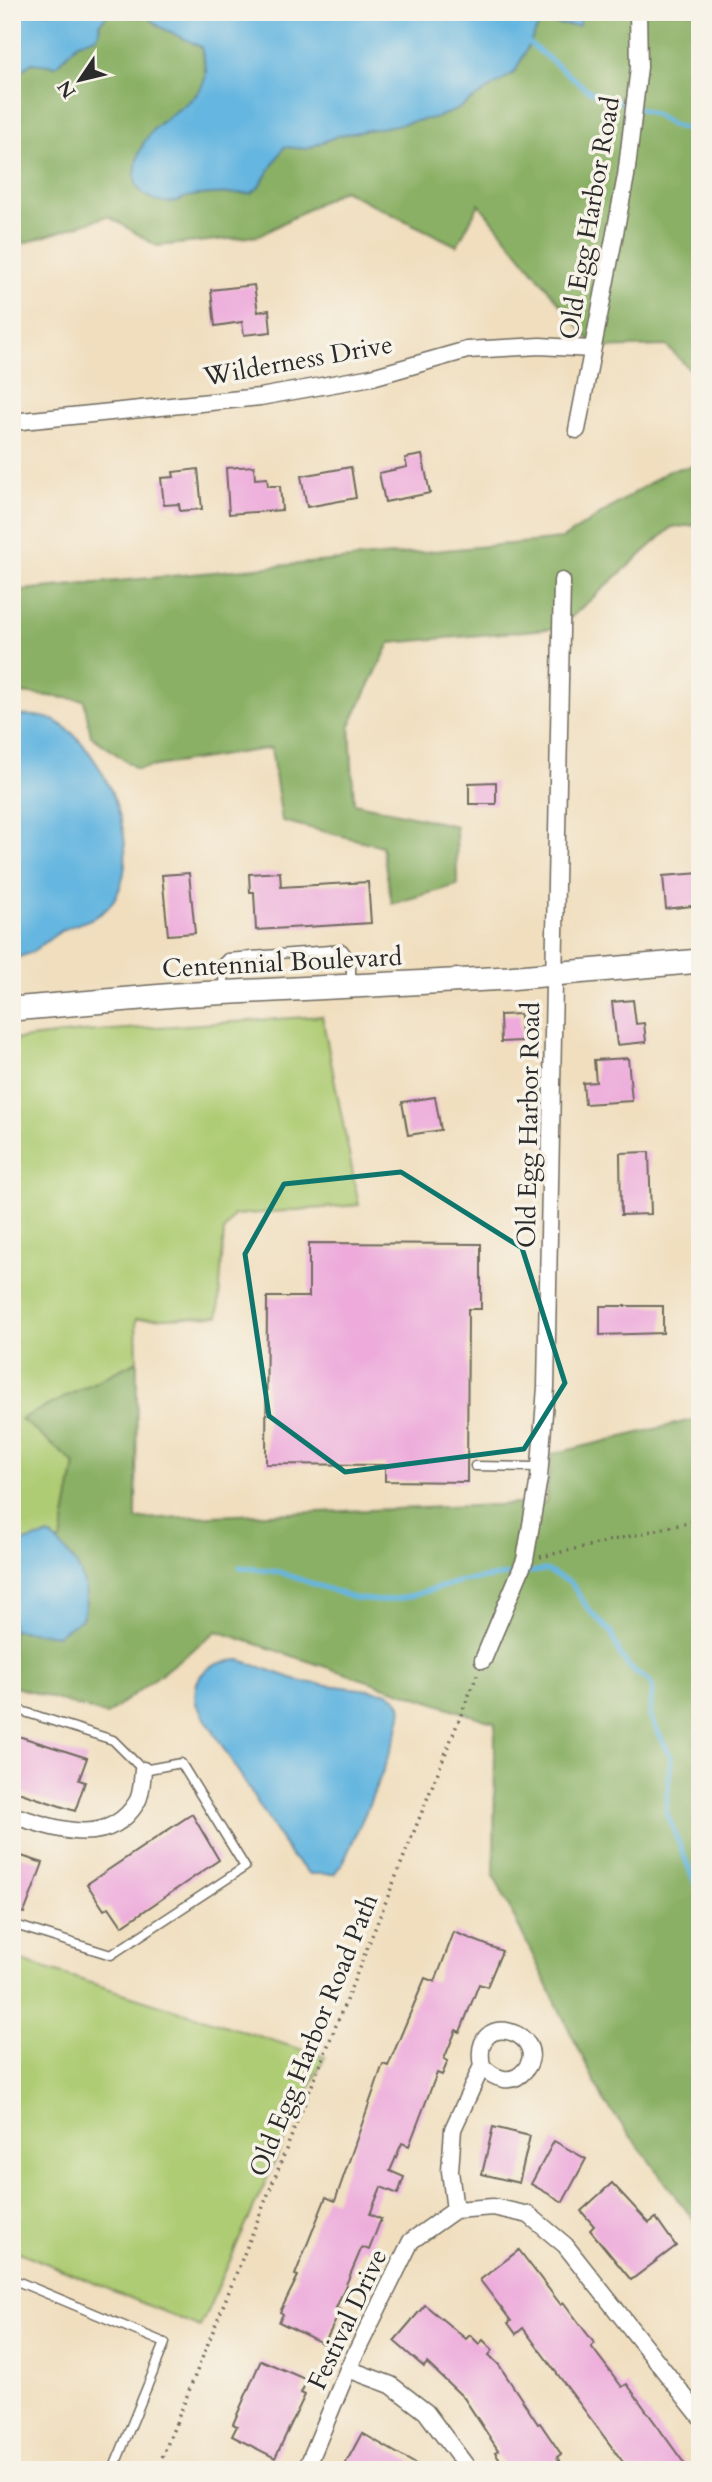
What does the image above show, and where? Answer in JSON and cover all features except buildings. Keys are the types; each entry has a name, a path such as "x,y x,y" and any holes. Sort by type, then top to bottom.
{"main road":[{"name":"Centennial Boulevard","path":"12,1009 225,992 556,974 700,961"}],"street":[{"name":"Old Egg Harbor Road","path":"577,430 626,176 639,67 638,12"},
{"name":"Wilderness Drive","path":"12,422 260,397 372,377 467,350 540,346 591,349"},
{"name":"Old Egg Harbor Road","path":"483,1660 524,1560 540,1467 546,1387 562,581"},
{"path":"12,1815 55,1829 92,1833 119,1822 139,1801 143,1770"},
{"path":"482,2066 453,2129 450,2171 455,2210 493,2207 529,2216 565,2245 700,2416"},
{"name":"Festival Drive","path":"306,2470 348,2369 411,2241 455,2210"},
{"path":"348,2369 391,2385 426,2412 469,2470"}],"lane":[{"path":"225,992 222,963 227,958 343,949 351,960 351,986"},
{"path":"475,1466 540,1467"},
{"path":"12,1707 113,1740 143,1770 181,1763 245,1867 111,1955 12,1924"},
{"path":"12,2279 165,2343 113,2470"}],"path":[{"path":"524,1560 700,1520"},
{"name":"Old Egg Harbor Road Path","path":"157,2470 483,1660"}],"highlighted area":[{"path":"401,1172 522,1248 565,1383 524,1449 345,1472 269,1416 245,1254 284,1184"}],"green space":[{"path":"110,12 141,12 202,48 207,83 251,193 284,147 537,12 700,12 700,380 667,346 596,348 479,204 457,246 343,190 259,236 157,246 108,216 12,247 12,73"},
{"path":"700,465 700,525 672,527 559,628 390,643 350,725 354,803 456,826 457,885 392,904 382,846 282,821 271,748 137,769 91,736 84,700 12,692 12,591 562,539 670,470"},
{"path":"322,1016 359,1205 234,1215 224,1231 218,1316 136,1319 137,1361 22,1419 75,1464 61,1541 12,1560 12,1040 82,1032"},
{"path":"137,1361 136,1519 545,1503 552,1454 700,1418 700,2228 604,2101 494,1876 495,1723 217,1631 107,1715 12,1686 12,1560 61,1540 75,1464 21,1419"},
{"path":"12,1958 325,2057 297,2112 200,2327 12,2249"}],"water":[{"path":"12,12 110,12 99,24 100,31 96,37 78,43 56,66 32,63 12,77"},
{"path":"141,12 584,12 578,26 540,23 515,72 456,110 438,117 337,136 307,149 284,147 258,188 251,193 199,195 163,202 148,197 138,188 135,174 139,153 147,137 158,125 193,98 202,87 206,67 201,47 160,27"},
{"path":"12,716 40,717 55,721 73,734 90,754 105,778 116,804 123,832 125,859 121,884 105,910 56,934 34,951 12,958"},
{"path":"49,1535 67,1553 80,1572 86,1595 82,1619 57,1635 12,1630 12,1545"},
{"path":"240,1660 303,1682 385,1692 401,1705 401,1716 379,1781 344,1861 334,1874 310,1874 291,1856 196,1704 197,1684 205,1671 220,1663"}],"waterway":[{"path":"523,38 589,91 657,115 671,125 700,132"},
{"path":"240,1567 279,1572 354,1598 379,1601 403,1598 462,1581 546,1570 571,1583 589,1610 611,1632 629,1667 649,1681 653,1688 650,1716 671,1757 666,1811 700,1896"}]}
